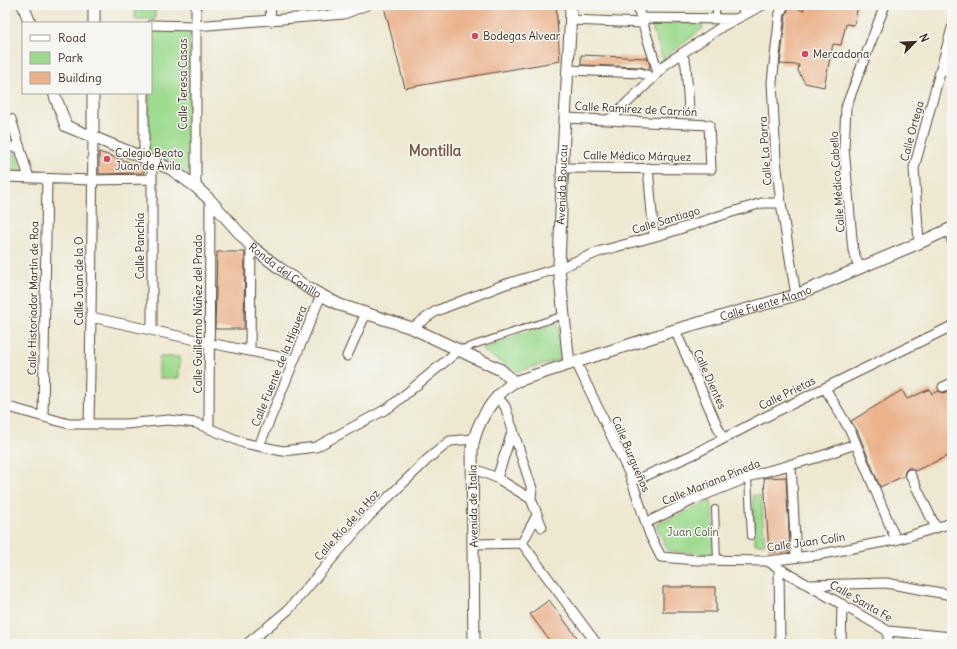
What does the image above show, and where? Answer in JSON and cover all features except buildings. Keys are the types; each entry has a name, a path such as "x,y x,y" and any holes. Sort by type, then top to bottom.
{"street":[{"path":"23,5 30,22"},
{"path":"94,5 94,22"},
{"name":"Calle Teresa Casas","path":"196,5 196,187"},
{"path":"270,5 271,21"},
{"path":"152,25 195,26 271,21 344,14 367,5"},
{"name":"Avenida Boucau","path":"570,5 572,13 565,118 559,268 564,316 573,363"},
{"path":"637,5 658,72"},
{"path":"716,5 716,19"},
{"path":"739,18 742,5"},
{"path":"609,120 666,64 723,26 763,5"},
{"name":"Calle La Parra","path":"784,5 780,13 772,82 776,160 781,203 796,295"},
{"name":"Calle Médico Cabello","path":"860,268 853,250 844,148 846,107 885,5"},
{"path":"571,20 642,21 739,18"},
{"name":"Calle Ortega","path":"919,243 914,168 952,28"},
{"path":"682,53 686,65 689,109"},
{"path":"941,68 952,73"},
{"path":"568,70 641,73 647,75 651,80"},
{"name":"Ronda del Canillo","path":"54,94 66,126 171,169 196,187 210,200 251,246 308,288 340,305 412,328 501,370 514,382"},
{"path":"92,137 93,94"},
{"name":"Calle Panchía","path":"144,94 148,159 152,179 152,330"},
{"name":"Calle Ramírez de Carrión","path":"565,118 709,124 711,169"},
{"path":"11,119 29,178"},
{"name":"Calle Juan de la O","path":"89,424 92,137"},
{"path":"5,147 20,147"},
{"name":"Calle Médico Márquez","path":"563,168 711,169"},
{"path":"648,168 654,236"},
{"path":"5,177 92,180 152,179"},
{"name":"Calle Historiador Martín de Roa","path":"43,417 47,179"},
{"name":"Calle Guillermo Núñez del Prado","path":"209,428 210,200"},
{"name":"Calle Santiago","path":"412,328 436,311 503,285 559,268 601,251 762,203 781,203"},
{"path":"951,229 952,242"},
{"name":"Calle Fuente Álamo","path":"573,363 675,330 796,295 951,229"},
{"path":"250,351 251,246"},
{"name":"Calle Fuente de la Higuera","path":"259,446 321,295"},
{"path":"347,356 366,313"},
{"path":"5,406 69,424 126,424 168,420 196,423 244,443 282,451 316,447 390,407 459,350 564,316"},
{"path":"91,317 294,360"},
{"name":"Calle Prietas","path":"632,482 692,455 769,415 952,326"},
{"name":"Calle Dientes","path":"675,330 723,439"},
{"name":"Avenida de Italia","path":"474,644 472,449 477,428 486,412 507,386 514,382 573,363"},
{"name":"Calle Burgueños","path":"573,363 630,475 650,535 661,556"},
{"path":"943,387 952,383"},
{"path":"825,388 850,432 896,540"},
{"path":"497,397 505,406 513,429 532,489 531,499 542,528"},
{"path":"497,478 513,429"},
{"name":"Calle Río de la Hoz","path":"247,644 288,610 369,516 429,458 450,441 474,439"},
{"name":"Calle Mariana Pineda","path":"646,523 695,499 756,474 816,458 855,444"},
{"path":"791,464 796,557"},
{"path":"472,468 497,478 531,499"},
{"path":"910,474 936,528"},
{"path":"748,478 751,536"},
{"path":"715,509 717,560"},
{"path":"522,543 537,515"},
{"name":"Calle Juan Colín","path":"661,556 697,560 767,560 818,555 896,540 952,523"},
{"path":"474,544 522,543"},
{"path":"522,543 597,644"},
{"name":"Calle Santa Fe","path":"767,560 778,568 888,632 952,637"},
{"path":"778,568 780,644"},
{"path":"808,585 886,583 952,595"},
{"path":"841,644 842,604"},
{"path":"888,632 888,644"}],"green space":[{"path":"135,5 155,5 155,19 135,19"},
{"path":"701,23 703,28 663,59 651,24"},
{"path":"152,30 190,31 190,177 174,164 148,154 149,94 152,94"},
{"path":"5,153 16,153 22,171 5,171"},
{"path":"558,322 563,359 515,372 482,350 541,325 540,329"},
{"path":"159,357 180,357 179,378 159,378"},
{"path":"753,495 761,496 765,544 755,544"},
{"name":"Juan Colín","path":"711,500 718,555 668,551 656,525"}],"place":[{"name":"Bodegas Alvear","path":"475,36"},
{"name":"Mercadona","path":"805,54"},
{"name":"Colegio Beato Juan de Ávila","path":"107,159"}],"district":[{"name":"Montilla","path":"435,150"}]}
